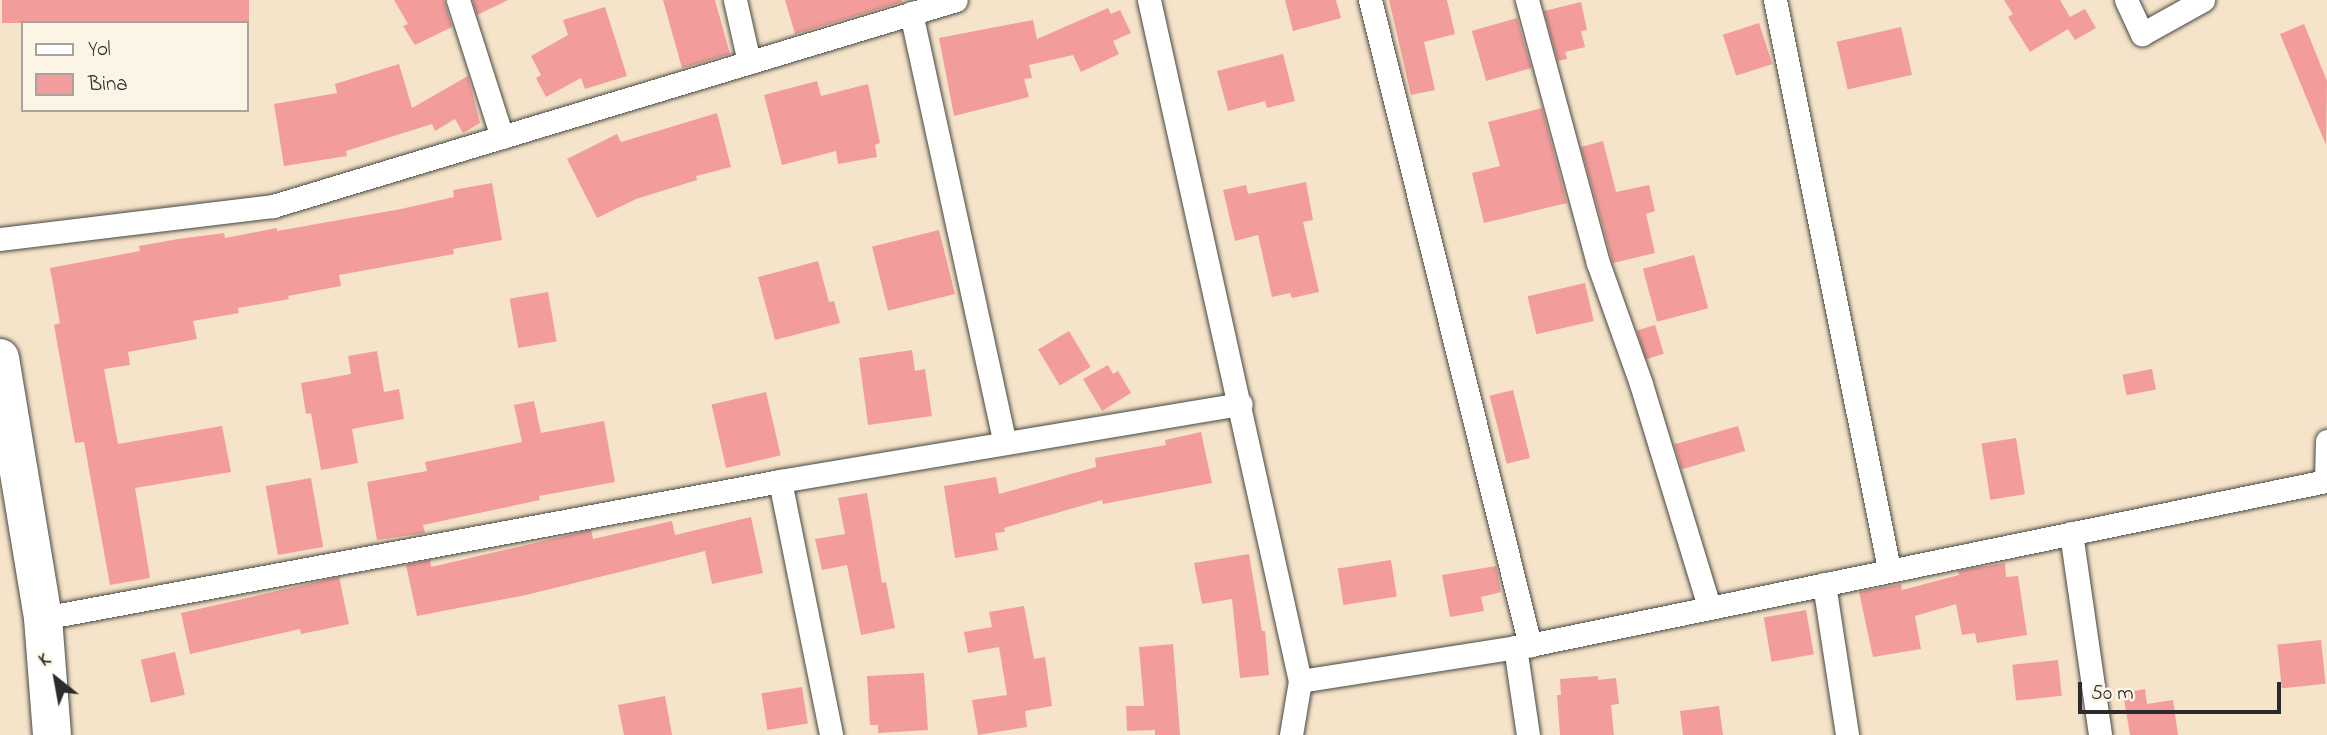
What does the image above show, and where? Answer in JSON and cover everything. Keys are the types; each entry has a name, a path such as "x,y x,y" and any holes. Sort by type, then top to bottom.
{"highway":[{"path":"0,358 43,618 52,735"}],"street":[{"path":"458,0 502,137"},
{"path":"735,0 749,62"},
{"path":"0,239 272,206 956,0"},
{"path":"1149,0 1241,404 1300,681 1291,735"},
{"path":"1370,0 1522,646 1528,735"},
{"path":"1527,0 1598,263 1641,384 1709,607"},
{"path":"1775,0 1889,569"},
{"path":"2126,0 2142,34 2203,0"},
{"path":"911,13 1005,443"},
{"path":"43,618 780,481 1241,404"},
{"path":"1300,681 1522,646 1889,569 2327,483 2327,441"},
{"path":"780,481 831,735"},
{"path":"2071,533 2100,735"},
{"path":"1824,584 1847,735"}],"building":[{"path":"2,0 249,0 249,23 2,23"},
{"path":"394,0 444,0 452,27 415,45 403,26 408,24"},
{"path":"473,0 508,0 477,15"},
{"path":"663,0 715,0 730,54 682,68"},
{"path":"785,0 902,0 902,2 795,34"},
{"path":"1285,0 1336,0 1341,18 1293,31"},
{"path":"1389,0 1447,0 1455,34 1424,42 1435,90 1411,95"},
{"path":"2004,0 2060,0 2070,17 2085,9 2096,28 2075,40 2068,29 2030,52 2008,17 2013,14"},
{"path":"1581,2 1587,30 1581,31 1585,47 1565,52 1567,59 1558,61 1544,11"},
{"path":"605,7 627,76 585,89 581,78 546,97 536,78 541,75 531,56 568,35 563,20"},
{"path":"1108,8 1111,14 1120,10 1131,33 1113,41 1119,54 1081,72 1073,55 1029,65 1032,78 1024,79 1029,97 954,116 939,38 1033,20 1037,39"},
{"path":"1517,18 1531,68 1486,81 1472,31"},
{"path":"1759,23 1772,64 1736,76 1723,35"},
{"path":"2304,24 2327,81 2326,145 2280,34"},
{"path":"1901,27 1912,75 1848,90 1837,42"},
{"path":"1283,54 1295,101 1267,108 1265,101 1228,111 1217,71"},
{"path":"399,64 412,108 468,76 480,123 463,133 455,119 435,131 432,124 346,151 347,156 284,166 274,104 337,93 335,84"},
{"path":"817,81 821,96 868,84 880,143 875,145 877,157 838,164 836,151 782,165 764,95"},
{"path":"1542,108 1567,203 1484,223 1472,173 1500,166 1488,122"},
{"path":"717,113 731,167 696,176 697,180 636,199 597,218 567,159 617,134 621,142"},
{"path":"1603,141 1616,192 1649,185 1655,211 1646,214 1655,253 1613,263 1581,147"},
{"path":"1306,182 1313,220 1303,222 1319,292 1292,298 1290,293 1272,297 1258,235 1235,241 1223,190 1246,185 1248,194"},
{"path":"492,183 502,240 453,249 454,254 339,275 341,286 238,308 239,313 193,321 197,339 128,352 130,365 104,369 118,444 222,426 231,472 135,488 150,578 110,585 84,442 75,443 54,325 60,323 50,268 140,251 139,246 178,239 224,233 225,238 401,209 454,197 453,190"},
{"path":"939,230 955,294 888,311 872,247"},
{"path":"1694,255 1708,308 1657,322 1643,269"},
{"path":"818,261 829,302 834,301 840,323 775,340 758,277"},
{"path":"1585,283 1594,321 1536,334 1528,296"},
{"path":"548,292 557,341 518,348 510,299"},
{"path":"1655,325 1664,354 1646,359 1637,331"},
{"path":"1069,331 1091,367 1060,386 1038,350"},
{"path":"912,350 915,371 925,369 932,416 868,425 859,358"},
{"path":"377,351 384,392 399,389 404,419 352,429 358,463 321,470 311,413 306,414 301,383 351,374 348,356"},
{"path":"1108,365 1113,374 1118,371 1131,393 1102,411 1083,379"},
{"path":"2152,369 2156,390 2127,395 2123,375"},
{"path":"1513,390 1530,458 1507,464 1490,396"},
{"path":"766,392 781,455 726,468 711,405"},
{"path":"534,401 541,433 604,421 615,482 539,496 540,500 423,525 425,533 377,540 367,482 427,471 425,462 522,442 514,405"},
{"path":"1738,426 1745,451 1682,469 1675,444"},
{"path":"1201,432 1212,483 1103,504 1102,500 1004,528 1005,532 995,533 998,550 955,558 944,486 996,477 999,494 1096,467 1095,458 1166,445 1165,440"},
{"path":"2016,438 2025,494 1990,500 1981,443"},
{"path":"311,478 323,547 278,555 266,486"},
{"path":"867,493 882,583 886,582 895,628 861,635 847,565 822,570 815,539 845,534 838,498"},
{"path":"751,517 763,573 712,584 705,551 526,595 417,616 406,565 430,560 431,567 591,530 593,539 672,521 675,535"},
{"path":"1249,554 1262,631 1265,631 1269,675 1240,678 1232,599 1202,604 1194,563"},
{"path":"1391,560 1397,597 1343,605 1338,568"},
{"path":"2005,563 2006,577 2018,576 2027,635 1977,643 1975,633 1962,635 1956,604 1915,616 1921,649 1873,657 1859,592 1901,584 1902,590 1959,575 1958,571"},
{"path":"1496,566 1501,592 1481,597 1484,611 1450,617 1442,575"},
{"path":"339,577 349,624 301,634 300,629 190,654 181,613"},
{"path":"1024,606 1034,659 1045,657 1052,706 1025,711 1027,727 978,735 972,700 1007,695 999,647 968,653 964,632 992,627 989,612"},
{"path":"1806,610 1814,654 1771,662 1764,617"},
{"path":"2321,640 2326,684 2282,688 2277,645"},
{"path":"1173,644 1180,735 1155,735 1155,730 1127,731 1126,706 1144,706 1139,647"},
{"path":"175,652 185,695 151,703 141,660"},
{"path":"2058,660 2062,696 2016,701 2012,665"},
{"path":"924,673 928,730 878,733 878,725 870,725 867,676"},
{"path":"1598,676 1598,680 1616,678 1619,704 1611,705 1614,735 1560,735 1557,695 1561,695 1560,679"},
{"path":"802,687 808,724 767,730 762,693"},
{"path":"2145,689 2147,704 2173,700 2178,735 2130,735 2123,693"},
{"path":"665,696 672,735 624,735 618,705"},
{"path":"1719,706 1723,735 1683,735 1680,711"}]}
